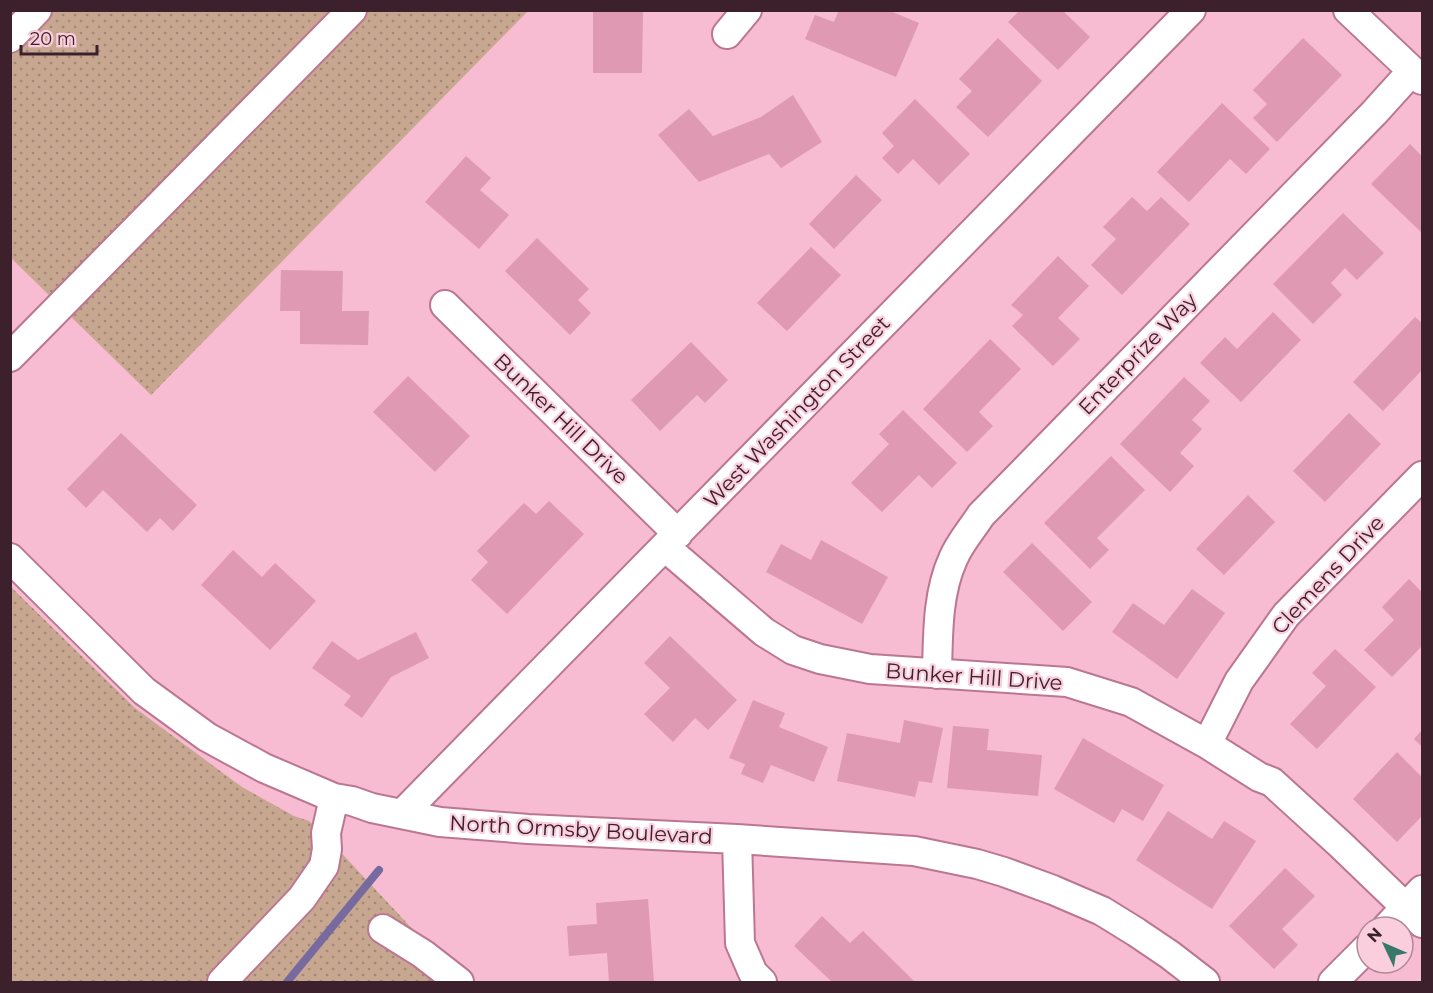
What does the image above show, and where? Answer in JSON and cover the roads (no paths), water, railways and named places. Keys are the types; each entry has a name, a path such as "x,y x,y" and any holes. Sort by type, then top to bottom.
{"street":[{"path":"10,38 38,10"},
{"path":"10,357 352,10"},
{"path":"727,34 747,10"},
{"path":"1348,10 1417,75"},
{"name":"West Washington Street","path":"402,814 671,540 1177,16"},
{"name":"Enterprize Way","path":"937,674 940,611 945,582 953,558 981,515 1374,113 1417,75"},
{"name":"Bunker Hill Drive","path":"445,305 671,540 764,632 793,650 820,659 870,669 1067,682 1131,702 1272,783 1341,845 1410,912"},
{"name":"Clemens Drive","path":"1207,744 1239,681 1286,615 1422,476"},
{"name":"North Ormsby Boulevard","path":"10,558 144,691 207,737 264,768 334,798 440,822 914,851 976,864 1053,890 1102,911 1136,932 1205,982"},
{"path":"222,982 302,898 324,866 327,833 334,798"},
{"path":"737,839 740,943 753,973 762,982"},
{"path":"383,929 423,954 459,982"},
{"path":"1333,982 1355,960"}],"waterway":[{"path":"287,982 379,870"}]}
